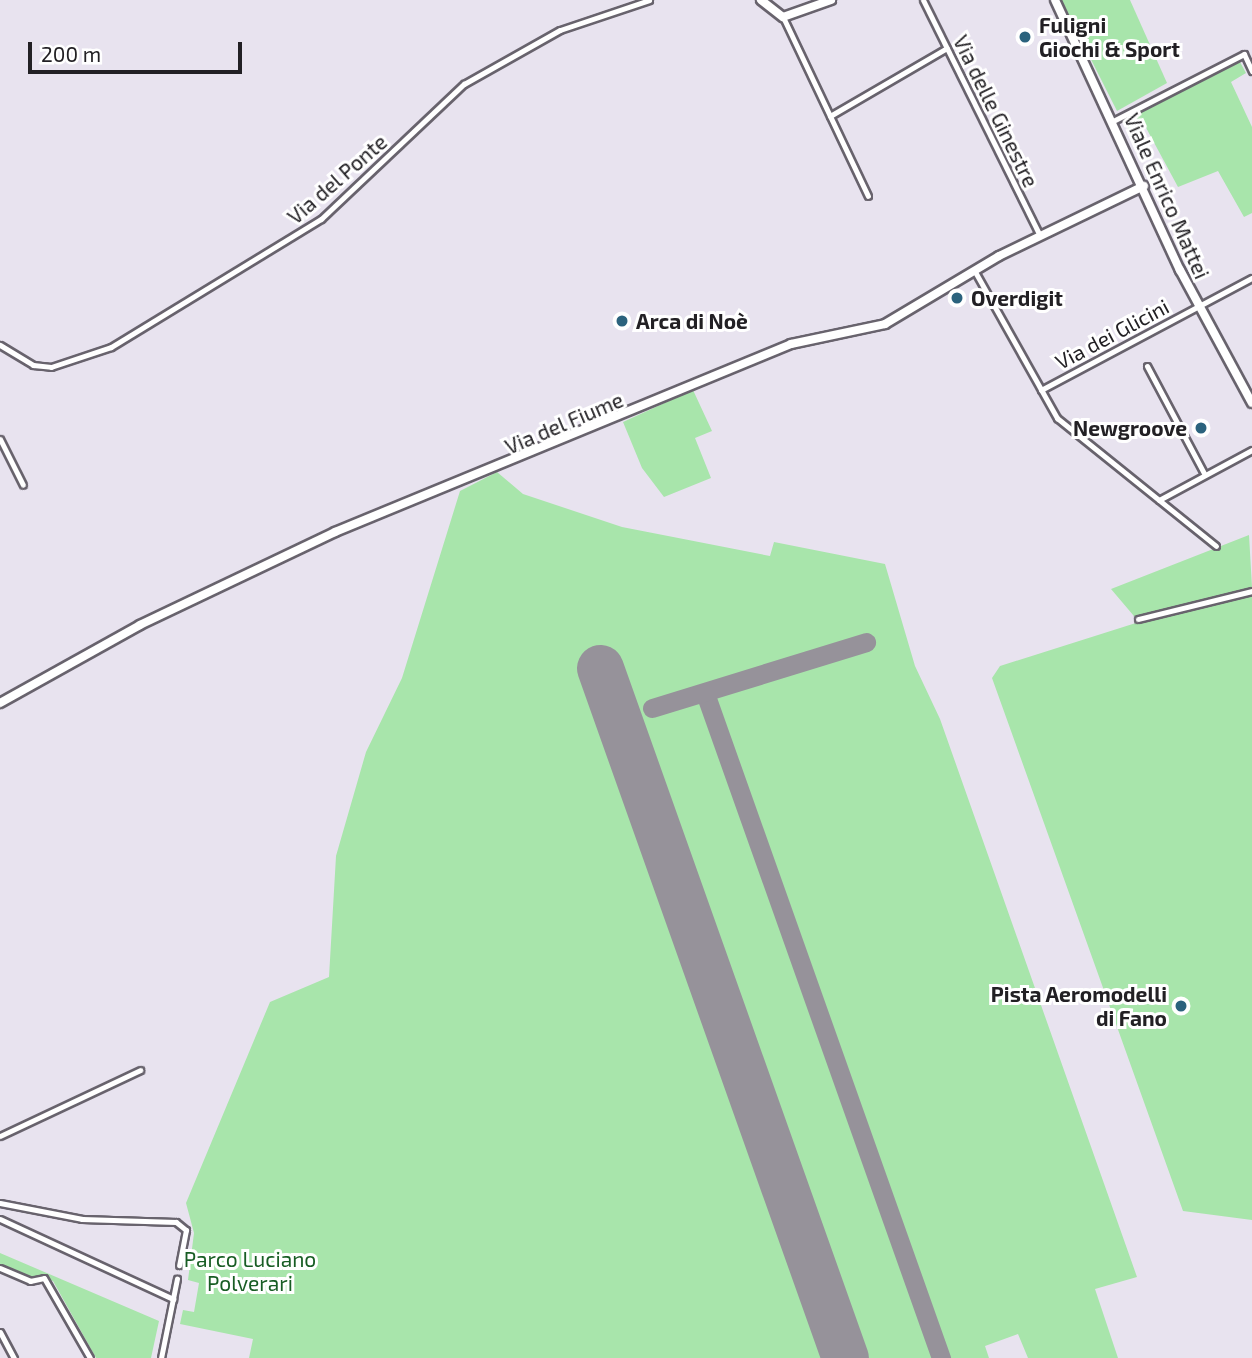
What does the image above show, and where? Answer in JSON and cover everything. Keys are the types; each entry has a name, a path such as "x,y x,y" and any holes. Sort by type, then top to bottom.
{"street":[{"name":"Via del Ponte","path":"0,345 33,365 51,368 111,347 321,219 464,84 560,30 649,0"},
{"path":"761,0 783,16 868,196"},
{"path":"783,16 831,0"},
{"name":"Via delle Ginestre","path":"923,0 1040,236"},
{"name":"Viale Enrico Mattei","path":"1055,0 1115,120 1199,306 1252,403"},
{"path":"830,116 947,48"},
{"path":"1115,120 1244,54 1252,71"},
{"name":"Via del Fiume","path":"0,703 140,625 335,532 791,344 885,324 974,270 1144,186"},
{"path":"974,270 1057,418 1216,546"},
{"name":"Via dei Glicini","path":"1041,390 1252,278"},
{"path":"1147,366 1205,475"},
{"path":"0,439 23,485"},
{"path":"1159,500 1252,450"},
{"path":"1138,619 1252,590"},
{"path":"0,1136 140,1070"},
{"path":"0,1203 71,1218 176,1222 186,1230 180,1265"},
{"path":"0,1219 173,1299"},
{"path":"0,1268 30,1281 44,1278 90,1358"},
{"path":"161,1358 177,1279"},
{"path":"0,1332 14,1358"}],"green space":[{"path":"1061,0 1130,0 1167,83 1117,111"},
{"path":"1240,62 1246,73 1231,82 1252,127 1252,213 1244,217 1218,171 1178,187 1144,124 1130,131 1124,121"},
{"path":"693,390 712,431 695,438 711,478 664,497 642,468 623,422"},
{"name":"Parco Luciano Polverari","path":"497,472 523,494 622,527 770,556 774,542 885,564 915,666 940,719 1137,1277 1095,1289 1118,1358 1028,1358 1018,1334 985,1346 989,1358 249,1358 253,1339 180,1324 183,1310 194,1312 199,1283 188,1280 194,1233 186,1203 270,1002 329,977 336,856 366,752 402,678 460,491"},
{"name":"Pista Aeromodelli di Fano","path":"1249,535 1252,587 1148,620 1252,592 1252,1220 1183,1211 992,678 1000,666 1139,622 1111,589"},
{"path":"0,1253 159,1321 151,1358 96,1358 53,1281 0,1270"}],"taxiway":[{"path":"652,708 866,642"},
{"path":"705,693 941,1358"}],"runway":[{"path":"600,668 845,1358"}],"place":[{"name":"Fuligni Giochi & Sport","path":"1025,37"},
{"name":"Overdigit","path":"957,298"},
{"name":"Arca di Noè","path":"622,321"},
{"name":"Newgroove","path":"1201,428"},
{"name":"Pista Aeromodelli di Fano","path":"1181,1006"}]}
